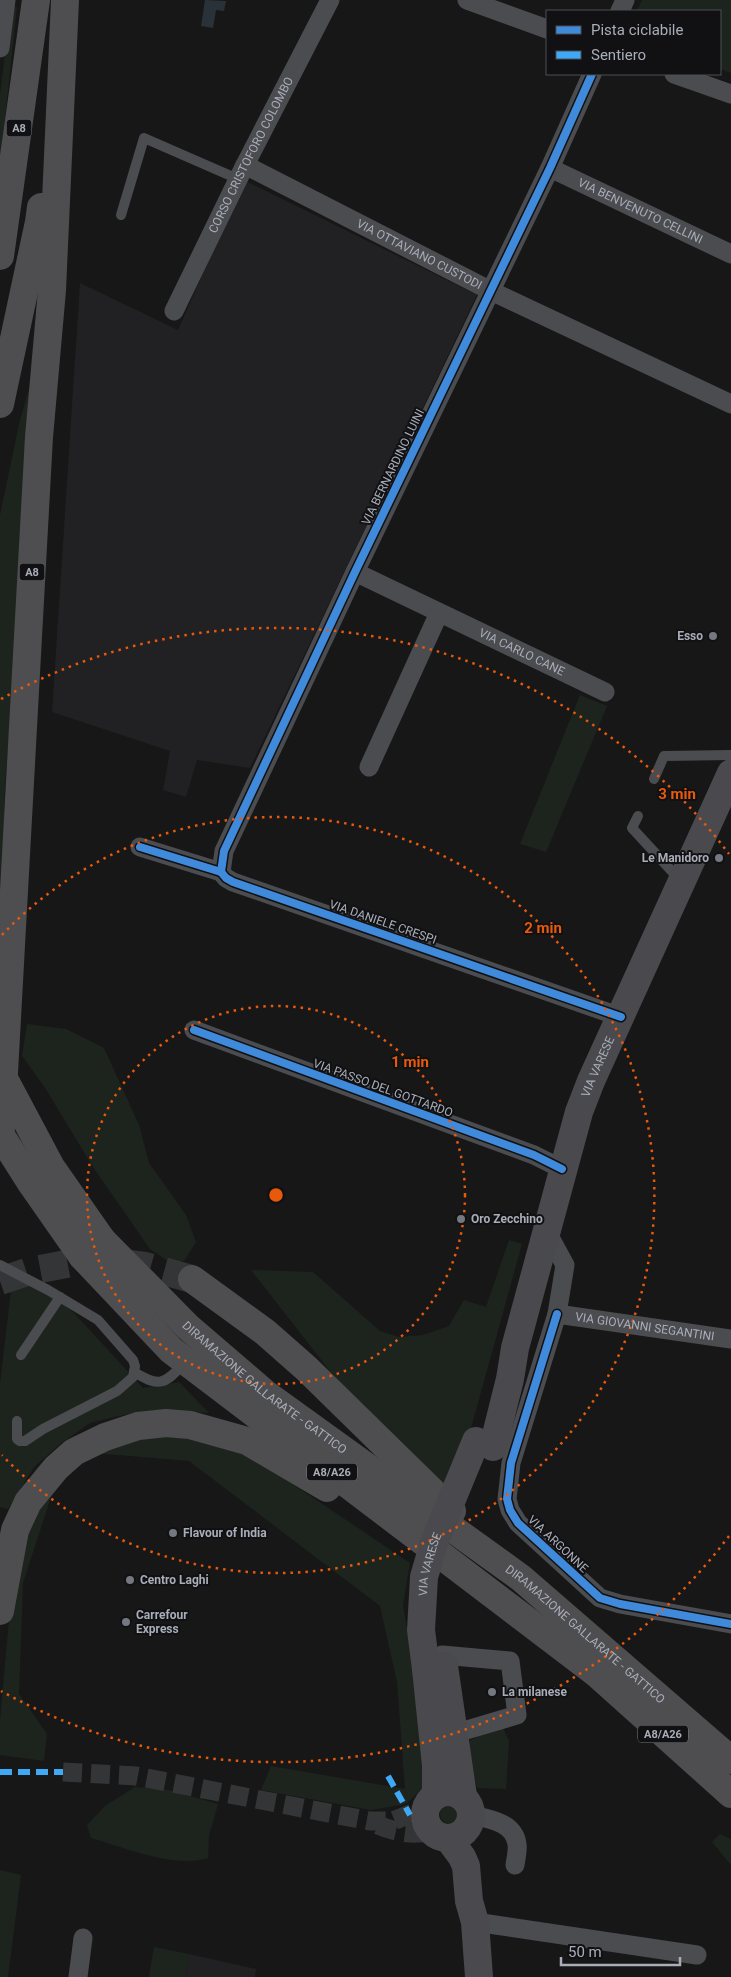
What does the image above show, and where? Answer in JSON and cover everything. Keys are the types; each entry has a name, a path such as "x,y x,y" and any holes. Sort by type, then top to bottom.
{"highway":[{"name":"A8","path":"0,256 36,0"},
{"name":"A8","path":"0,1145 39,447 52,290 64,0"},
{"path":"0,404 39,222 64,0"},
{"name":"DIRAMAZIONE GALLARATE - GATTICO","path":"0,1071 92,1248 266,1394 521,1578 731,1760"},
{"name":"DIRAMAZIONE GALLARATE - GATTICO","path":"0,1134 31,1183 92,1248 172,1350 596,1673 731,1794"},
{"path":"192,1279 265,1332 307,1369 521,1578"},
{"path":"0,1611 15,1530 28,1502 56,1468 74,1452 105,1437 138,1426 166,1423 190,1425 247,1441 321,1483 414,1554 596,1673"}],"main road":[{"name":"VIA VARESE","path":"475,1922 485,1899 481,1864 437,1663 421,1630 424,1577 434,1543 484,1444 490,1405 499,1372 515,1348 547,1232 562,1168 579,1112 591,1081 731,772"},
{"name":"VIA VARESE","path":"436,1795 437,1663"},
{"path":"448,1791 469,1811 464,1832 448,1838 436,1835 432,1831 425,1815 427,1804 436,1795 448,1791"},
{"name":"VIA VARESE","path":"448,1838 462,1857 466,1866 469,1901 475,1922 479,1977"}],"street":[{"path":"0,48 6,0"},
{"path":"467,0 546,29"},
{"name":"CORSO CRISTOFORO COLOMBO","path":"174,311 325,2"},
{"name":"VIA BERNARDINO LUINI","path":"221,872 224,852 355,572 550,168 592,75"},
{"path":"677,75 731,94"},
{"name":"VIA BENVENUTO CELLINI","path":"550,168 731,254"},
{"name":"VIA OTTAVIANO CUSTODI","path":"242,172 731,404"},
{"name":"VIA CARLO CANE","path":"355,572 605,692"},
{"path":"369,767 439,613"},
{"name":"VIA DANIELE CRESPI","path":"140,846 221,872 233,882 621,1017"},
{"name":"VIA PASSO DEL GOTTARDO","path":"194,1030 534,1155 562,1168"},
{"name":"VIA GIOVANNI SEGANTINI","path":"547,1232 565,1265 557,1314 731,1339"},
{"name":"VIA ARGONNE","path":"557,1314 511,1463 507,1499 510,1510 518,1523 600,1598 620,1604 731,1624"},
{"path":"437,1663 510,1661 517,1715 453,1734"},
{"path":"469,1811 509,1828 514,1834 517,1844 515,1864"},
{"path":"475,1922 697,1955"},
{"path":"78,1977 83,1938"}],"lane":[{"path":"121,215 144,138 242,172"},
{"path":"654,779 664,756 731,755"},
{"path":"638,816 632,828 682,882"},
{"path":"0,1265 98,1320 133,1360 135,1366 133,1377 117,1391 43,1429 25,1441 17,1439 17,1420"},
{"path":"21,1355 60,1297"},
{"path":"134,1372 146,1380 165,1381 182,1365"}],"shaded area":[{"path":"205,0 226,1 224,11 216,10 213,28 201,26"},
{"path":"642,0 731,0 731,73 721,69 721,10 637,10"},
{"path":"11,5 17,7 0,164 0,95"},
{"path":"244,180 477,295 250,768 197,760 186,797 163,790 170,751 52,712 80,283 178,330"},
{"path":"38,357 5,787 0,976 0,515 20,420"},
{"path":"580,695 607,706 546,852 520,844"},
{"path":"27,1024 66,1029 104,1048 139,1125 149,1163 186,1215 196,1242 184,1261 171,1263 150,1249 93,1167 44,1086 22,1056"},
{"path":"509,1240 522,1244 463,1457 443,1490 347,1393 251,1270 313,1272 380,1331 399,1337 423,1335 449,1326 464,1300 486,1307"},
{"path":"14,1265 73,1312 143,1388 179,1382 209,1413 153,1410 90,1423 60,1444 34,1467 8,1509 0,1507 0,1384"},
{"path":"168,1434 215,1441 263,1464 410,1563 403,1605 429,1765 422,1789 406,1804 371,1810 261,1790 271,1766 405,1789 397,1682 380,1606 189,1461 94,1453 113,1440"},
{"path":"53,1491 23,1583 19,1694 47,1734 44,1761 0,1755 0,1720 13,1576 26,1524"},
{"path":"502,1725 509,1741 506,1789 477,1788 464,1743"},
{"path":"135,1787 169,1790 218,1804 209,1836 208,1858 195,1861 165,1859 91,1838 87,1825 105,1806"},
{"path":"450,1804 457,1807 460,1814 457,1821 450,1824 443,1821 440,1814 443,1807"},
{"path":"720,1834 731,1839 731,1865 712,1842"},
{"path":"0,1870 21,1875 8,1977 0,1977"},
{"path":"154,1947 189,1954 186,1977 149,1977"},
{"path":"189,1954 256,1969 255,1977 186,1977"}],"tunnel":[{"path":"0,1281 30,1271 92,1259 145,1266 192,1279"},
{"path":"63,1772 136,1776 370,1821 393,1821 425,1808"},
{"path":"378,1825 404,1832 432,1831"}],"marked path":[{"path":"0,1772 63,1772"},
{"path":"388,1776 410,1815"}],"cycle path":[{"path":"221,872 224,851 355,572 550,168 592,75"},
{"path":"140,847 221,872 233,882 621,1017"},
{"path":"194,1030 534,1155 562,1169"},
{"path":"557,1314 511,1463 507,1499 510,1510 518,1523 600,1598 620,1604 731,1624"}],"place":[{"name":"Esso","path":"713,636"},
{"name":"Le Manidoro","path":"719,858"},
{"name":"Oro Zecchino","path":"461,1219"},
{"name":"Flavour of India","path":"173,1533"},
{"name":"Centro Laghi","path":"130,1580"},
{"name":"Carrefour Express","path":"126,1622"},
{"name":"La milanese","path":"492,1692"}]}
